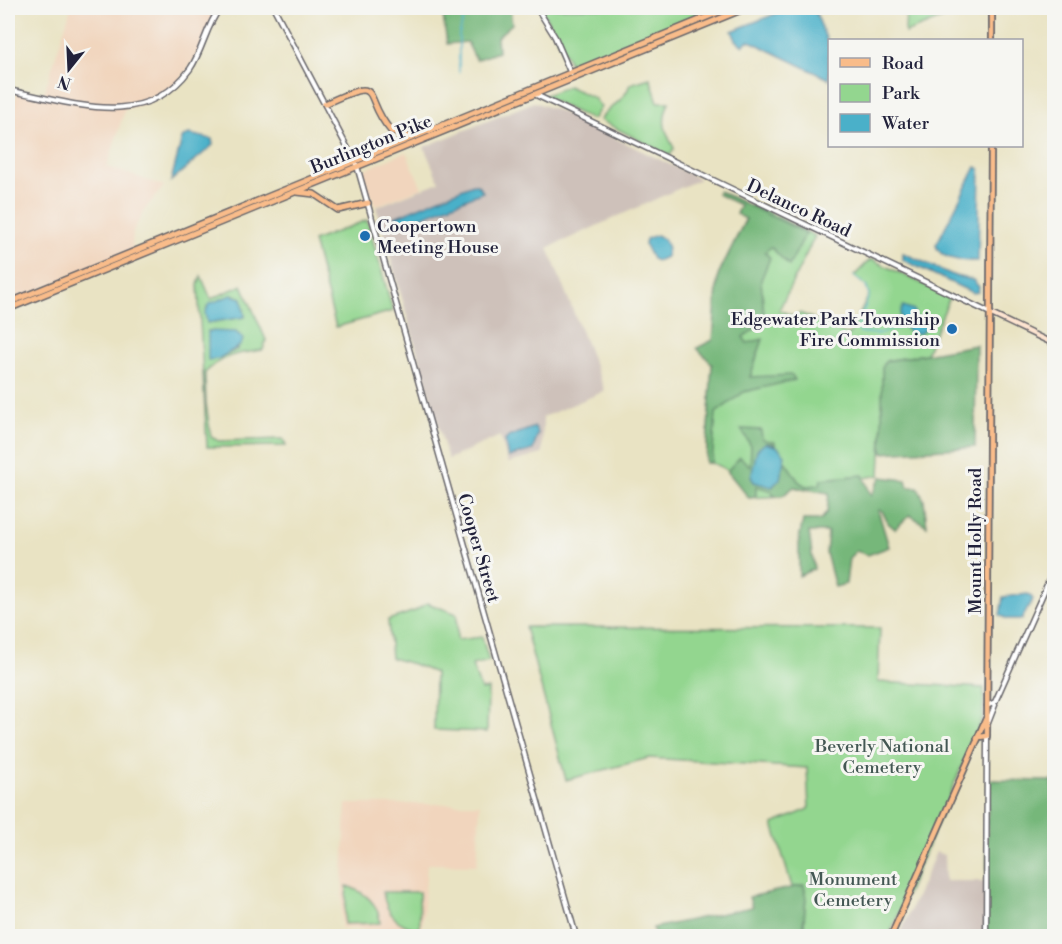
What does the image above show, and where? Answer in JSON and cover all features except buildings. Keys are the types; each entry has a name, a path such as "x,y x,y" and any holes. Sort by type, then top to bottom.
{"highway":[{"name":"Burlington Pike","path":"8,303 534,94 571,75 729,8"},
{"name":"Burlington Pike","path":"8,309 292,192 412,138 746,8"},
{"path":"325,104 357,90 366,90 373,95 391,131 412,138"},
{"path":"292,192 314,194 338,210 368,202"}],"main road":[{"path":"992,8 992,39"},
{"name":"Mount Holly Road","path":"987,736 991,147"},
{"name":"Delanco Road","path":"991,314 1054,344"},
{"path":"891,936 988,714"},
{"path":"976,742 979,737 987,736"}],"street":[{"path":"8,90 118,109 147,103 167,92 189,71 220,8"},
{"name":"Cooper Street","path":"274,8 356,163 576,936"},
{"path":"537,8 554,35 571,75"},
{"name":"Delanco Road","path":"534,94 991,314"},
{"path":"987,724 1054,569"},
{"path":"987,706 996,702"},
{"name":"Mount Holly Road","path":"986,936 987,736"}],"shaded area":[{"path":"71,8 219,8 200,51 179,82 147,103 125,109 107,167 164,186 145,209 133,231 132,252 8,303 8,117 18,92 43,96"},
{"path":"534,102 557,110 700,179 548,248 605,391 543,417 542,454 508,463 500,436 448,459 376,207 439,182 424,147"},
{"path":"406,152 422,188 375,206 362,171"},
{"path":"346,804 480,804 477,865 427,864 422,931 341,928"},
{"path":"936,852 944,855 945,881 987,881 1045,936 899,936"}],"green space":[{"path":"442,8 510,8 512,24 497,37 498,52 476,60 467,42 447,44"},
{"path":"541,8 700,8 696,16 576,66 570,63"},
{"path":"906,8 969,8 905,33"},
{"path":"650,78 658,102 669,102 664,120 666,131 674,148 670,156 600,120 620,100 630,84"},
{"path":"568,86 594,98 601,107 594,118 590,119 543,96"},
{"path":"719,191 806,233 789,266 771,247 765,252 770,258 761,280 764,314 761,325 743,337 747,343 763,339 750,377 792,375 795,380 744,392 716,413 712,463 706,463 712,364 697,348 713,340 718,275 746,219 736,214 740,205 717,194"},
{"path":"753,204 815,236 779,310 796,317 800,313 849,335 869,295 866,286 854,276 871,259 950,297 926,354 886,361 880,475 805,490 794,487 782,496 749,498 726,470 706,463 718,275"},
{"path":"367,220 393,311 336,327 313,241"},
{"path":"201,276 211,299 242,285 266,340 263,350 224,359 205,373 206,404 211,437 219,441 283,439 286,446 207,447 198,285","holes":["234,295 242,298 245,317 208,323 207,306","208,331 240,335 238,349 218,359"]},
{"path":"976,345 975,447 882,453 882,368 886,361"},
{"path":"741,429 761,430 762,439 775,442 775,445 767,443 754,482 773,487 779,479 785,461 799,482 806,486 820,485 821,479 863,475 871,496 881,477 906,480 908,487 918,487 924,500 927,526 910,515 895,529 888,523 882,511 878,510 889,547 868,555 856,551 849,558 846,584 835,587 826,553 828,532 809,532 814,569 799,576 799,539 803,520 821,520 827,512 829,493 794,487 782,496 773,496 772,491 756,486 756,496 749,498 727,471 740,457 750,466 751,446"},
{"path":"427,603 457,614 457,640 482,637 489,661 472,665 481,690 488,689 487,732 434,730 435,673 391,658 388,620 415,611"},
{"name":"Beverly National Cemetery","path":"525,627 880,628 878,682 984,688 983,717 889,936 804,936 805,889 793,890 773,824 809,809 807,768 649,758 566,780"},
{"path":"988,780 1053,781 1053,936 986,935"},
{"path":"804,885 806,899 802,936 655,936 653,928 752,907 749,897"},
{"path":"347,886 370,900 377,910 380,923 344,924"},
{"path":"383,892 419,892 420,930 394,918 387,907"}],"water":[{"path":"790,8 814,8 828,43 828,79 750,41 743,46 736,40 732,31"},
{"path":"189,134 212,139 213,145 171,181 182,138"},
{"path":"976,167 980,169 978,261 954,259 942,254 936,245"},
{"path":"473,184 479,186 483,192 397,227 393,224 395,217"},
{"path":"656,235 664,239 668,248 666,257 657,261 652,259 645,245 646,239"},
{"path":"903,253 955,276 973,280 979,287 978,292 973,293 903,260"},
{"path":"231,295 242,298 245,317 207,323 205,313 209,304"},
{"path":"903,306 914,310 914,316 929,324 921,333 910,332 905,327 900,315"},
{"path":"208,331 236,332 243,339 241,345 218,359 208,360"},
{"path":"535,427 538,433 533,450 508,457 505,441 508,437"},
{"path":"765,443 778,447 785,455 780,479 772,487 754,482 751,477 757,450"},
{"path":"1028,594 1033,599 1022,619 1007,619 1000,615 1003,597"}],"waterway":[{"path":"459,72 459,35 463,20 461,8"},
{"path":"854,276 866,286 869,295 857,329 860,332 877,334 905,326"}],"place":[{"name":"Coopertown Meeting House","path":"365,236"},
{"name":"Edgewater Park Township Fire Commission","path":"952,329"}],"park label":[{"name":"Monument Cemetery","path":"853,889"}]}
